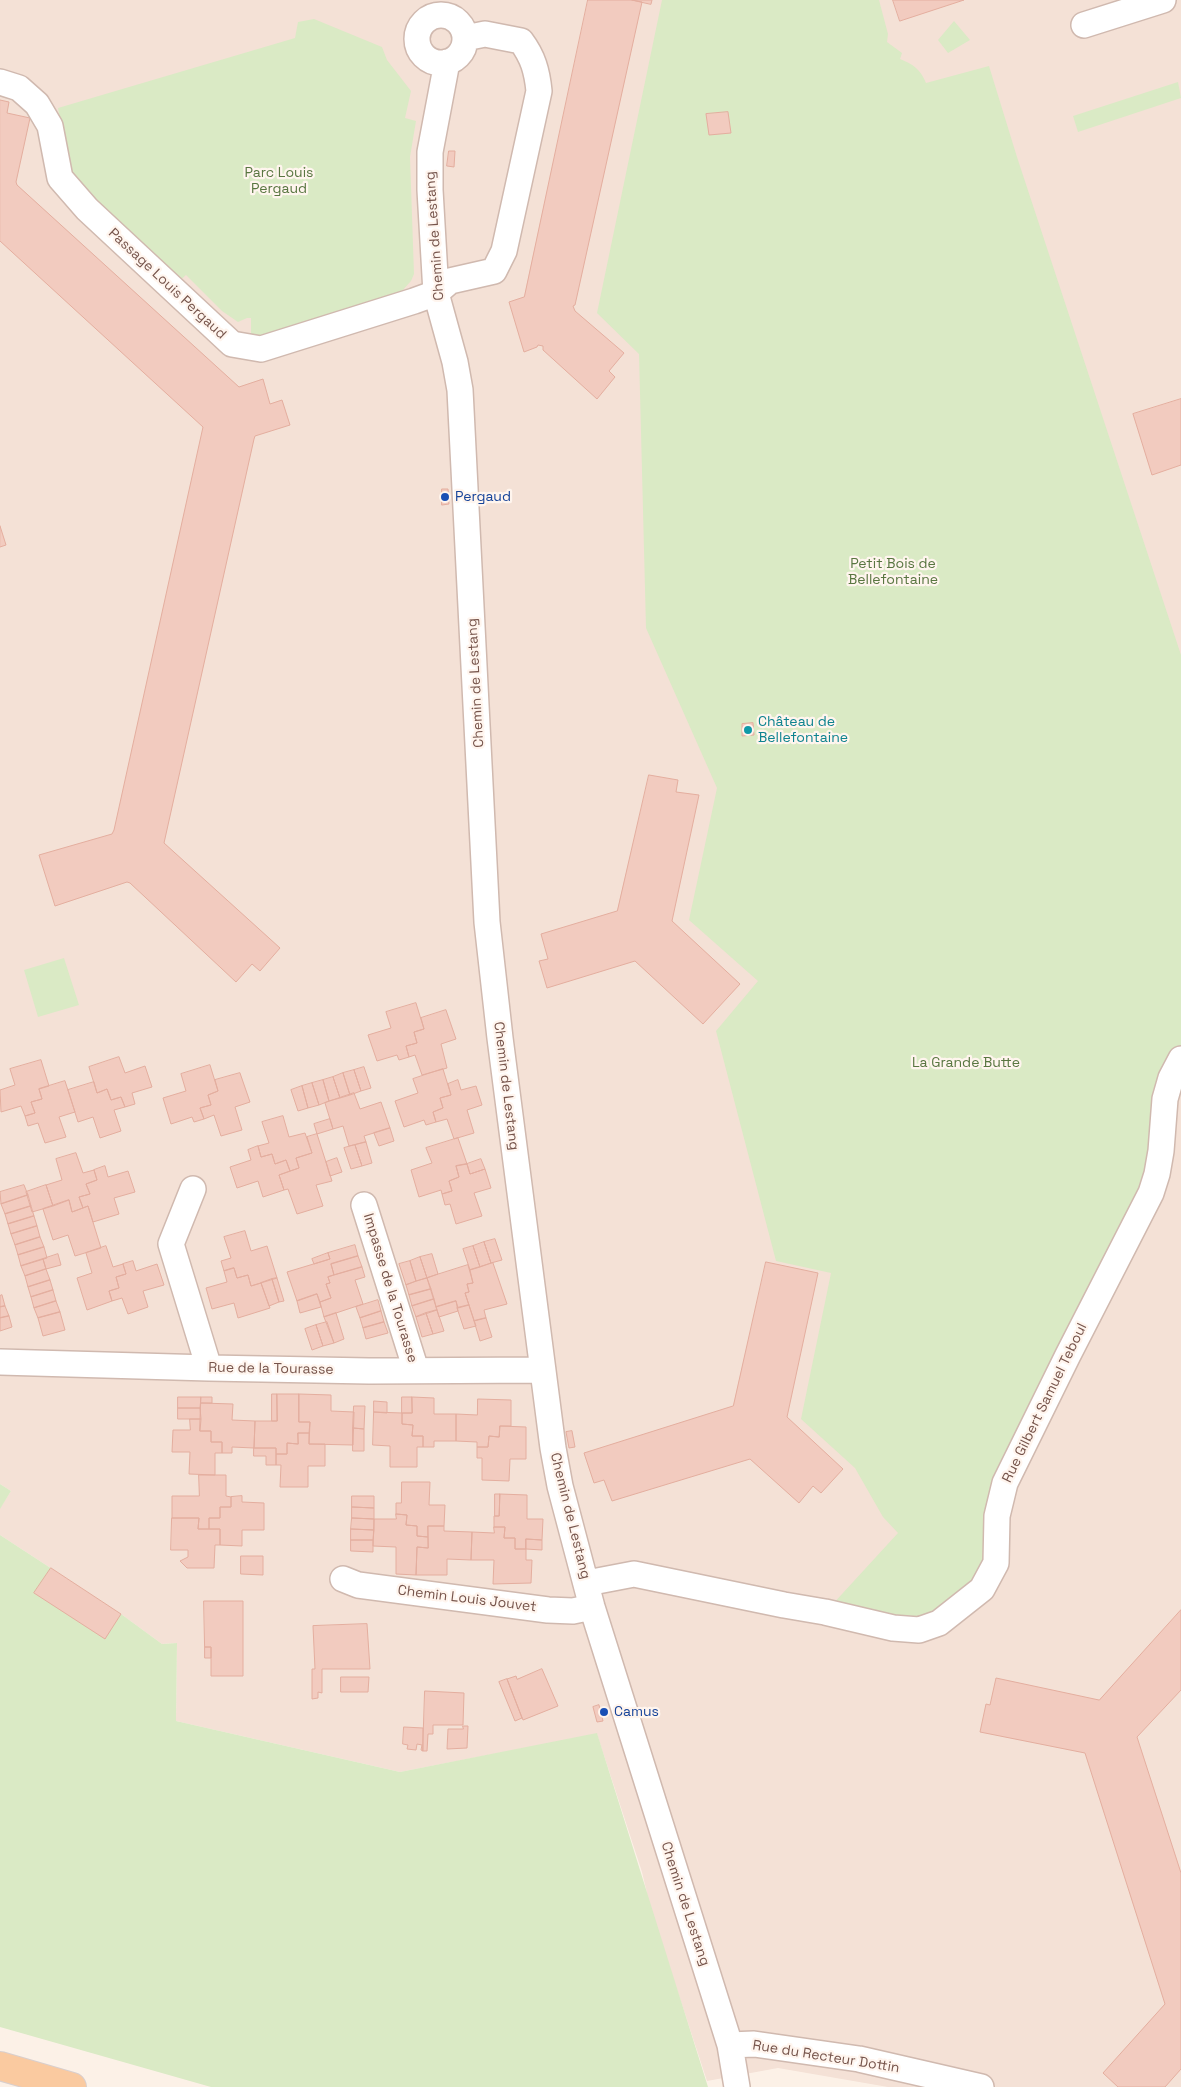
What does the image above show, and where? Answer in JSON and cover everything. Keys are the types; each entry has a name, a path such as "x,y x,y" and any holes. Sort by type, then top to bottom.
{"main road":[{"path":"0,2066 72,2087"}],"street":[{"path":"1084,25 1163,0"},
{"path":"428,8 461,20 464,46 460,53 447,62 438,63 429,60 422,54 417,46 418,30 426,19 428,8"},
{"name":"Passage Louis Pergaud","path":"0,82 19,88 37,104 50,126 60,178 87,209 232,344 261,349 436,293 450,281 494,271 504,251 539,91 536,68 531,54 521,41 485,34 461,20"},
{"name":"Chemin de Lestang","path":"447,62 430,152 430,190 436,293 455,362 460,390 487,922 553,1448 560,1486 589,1595 730,2045 737,2087"},
{"name":"Rue Gilbert Samuel Teboul","path":"589,1595 634,1574 784,1606 824,1612 893,1628 920,1630 939,1622 982,1589 996,1563 997,1516 1005,1483 1151,1193 1158,1174 1165,1099 1170,1078 1181,1059"},
{"path":"193,1189 171,1244 209,1368"},
{"name":"Impasse de la Tourasse","path":"364,1205 416,1370"},
{"name":"Rue de la Tourasse","path":"0,1362 209,1368 542,1370"},
{"name":"Chemin Louis Jouvet","path":"342,1579 358,1585 548,1610 573,1611 589,1595"},
{"name":"Rue du Recteur Dottin","path":"730,2045 754,2044 859,2059 981,2087"}],"shaded area":[{"path":"0,0 1181,0 1181,2087 888,2087 778,2068 707,2081 651,1910 642,1872 597,1734 400,1772 176,1721 177,1643 162,1644 121,1614 0,1535 0,1508 11,1491 0,1484"}],"green space":[{"name":"Petit Bois de Bellefontaine","path":"662,0 879,0 888,34 887,42 902,53 900,59 909,63 922,74 926,83 989,66 1017,157 1181,655 1181,1054 1149,1176 991,1496 987,1559 975,1583 917,1626 831,1606 898,1533 883,1517 855,1468 801,1419 831,1273 776,1261 716,1031 758,981 689,920 717,788 646,628 639,354 597,313"},
{"name":"Parc Louis Pergaud","path":"314,19 382,47 387,60 411,91 405,118 416,121 410,157 414,274 411,281 401,292 263,337 251,335 251,318 238,322 222,311 186,275 176,284 71,183 58,108 295,38 298,22"},
{"path":"954,21 970,40 948,53 938,40"},
{"path":"1178,82 1181,98 1078,132 1073,116"},
{"path":"64,958 79,1005 38,1017 24,970"},
{"path":"0,1484 11,1491 0,1509"},
{"path":"0,1535 121,1614 162,1644 177,1643 176,1721 400,1772 597,1733 708,2087 211,2087 0,2027"}],"building":[{"path":"588,0 632,0 642,2 575,305 573,306 575,311 624,353 609,371 615,377 597,399 543,350 543,346 538,345 524,352 509,302 524,297"},
{"path":"632,0 652,0 651,4"},
{"path":"893,0 964,0 900,21"},
{"path":"0,100 9,102 7,113 30,118 16,182 17,185 239,387 263,379 270,404 282,400 290,425 255,436 254,439 164,843 280,948 260,971 252,964 236,982 130,883 127,882 55,906 39,855 112,834 114,830 203,427 0,241"},
{"path":"728,112 731,133 709,135 706,114"},
{"path":"449,151 455,151 454,167 447,166"},
{"path":"1181,399 1181,465 1152,475 1133,414"},
{"path":"442,489 448,489 449,504 442,505"},
{"path":"0,526 6,545 0,547"},
{"name":"Château de Bellefontaine","path":"753,723 754,735 742,736 742,724"},
{"path":"649,775 678,780 676,792 699,795 672,921 740,984 703,1024 635,961 547,988 539,961 548,959 541,934 617,911"},
{"path":"416,1003 424,1029 414,1032 417,1043 406,1046 409,1057 399,1060 397,1055 377,1061 368,1035 391,1028 386,1012"},
{"path":"446,1010 456,1039 441,1044 447,1068 422,1075 415,1055 409,1057 406,1046 417,1043 414,1032 424,1029 421,1018"},
{"path":"119,1057 125,1073 145,1066 152,1087 132,1093 135,1104 125,1107 121,1097 111,1100 107,1089 97,1093 89,1067"},
{"path":"41,1060 49,1086 39,1089 42,1099 31,1102 35,1113 25,1116 21,1106 1,1112 0,1090 15,1085 10,1069"},
{"path":"210,1065 218,1091 208,1095 211,1105 200,1108 204,1119 194,1122 192,1117 171,1124 163,1098 186,1091 181,1074"},
{"path":"364,1067 371,1088 361,1091 354,1070"},
{"path":"443,1069 451,1095 440,1098 443,1108 433,1112 436,1122 426,1125 424,1120 404,1127 395,1101 418,1093 413,1079"},
{"path":"354,1070 361,1091 350,1095 343,1073"},
{"path":"240,1073 250,1102 235,1107 242,1130 221,1136 214,1115 204,1119 200,1108 211,1105 208,1095 218,1091 215,1080"},
{"path":"343,1073 350,1095 340,1098 333,1077"},
{"path":"333,1077 340,1098 329,1101 323,1080"},
{"path":"323,1080 329,1101 319,1105 312,1083"},
{"path":"458,1080 461,1090 476,1086 482,1105 467,1110 474,1133 454,1139 447,1119 436,1122 433,1112 443,1108 440,1098 451,1095 448,1084"},
{"path":"65,1081 75,1112 59,1117 66,1137 45,1143 38,1123 28,1126 25,1116 35,1113 31,1102 42,1099 39,1089"},
{"path":"94,1082 97,1093 107,1089 111,1100 121,1097 125,1107 114,1110 121,1131 100,1138 93,1117 78,1122 68,1090"},
{"path":"312,1083 319,1105 308,1108 302,1086"},
{"path":"302,1086 308,1108 298,1111 291,1090"},
{"path":"354,1093 360,1109 381,1102 390,1128 364,1136 366,1142 349,1146 343,1126 333,1129 325,1103"},
{"path":"283,1116 289,1137 305,1133 312,1153 296,1158 299,1168 290,1171 286,1160 275,1164 272,1154 261,1157 258,1146 269,1143 262,1122"},
{"path":"330,1119 333,1129 317,1134 314,1124"},
{"path":"390,1128 394,1141 379,1146 374,1133"},
{"path":"317,1134 332,1181 316,1185 323,1206 297,1214 288,1189 284,1190 279,1175 299,1168 296,1158 312,1153 307,1137"},
{"path":"458,1138 467,1164 456,1166 459,1177 449,1181 452,1191 442,1194 441,1190 419,1197 411,1170 432,1163 426,1148"},
{"path":"366,1142 372,1163 362,1166 355,1145"},
{"path":"355,1145 362,1166 351,1169 344,1148"},
{"path":"258,1146 261,1157 272,1154 275,1164 286,1160 290,1171 279,1175 284,1190 263,1197 258,1181 237,1188 230,1167 251,1160 248,1150"},
{"path":"76,1153 83,1173 94,1170 97,1180 86,1184 90,1194 79,1197 83,1208 72,1212 69,1200 53,1206 46,1185 62,1180 56,1159"},
{"path":"337,1158 342,1172 330,1176 326,1162"},
{"path":"481,1159 485,1169 470,1174 467,1164"},
{"path":"467,1164 470,1174 485,1169 491,1188 474,1193 482,1216 456,1224 450,1204 445,1205 442,1194 452,1191 449,1181 459,1177 456,1166"},
{"path":"105,1166 108,1177 128,1171 135,1192 114,1198 119,1214 93,1222 88,1206 83,1208 79,1197 90,1194 86,1184 97,1180 94,1170"},
{"path":"24,1185 28,1195 1,1204 0,1192"},
{"path":"46,1185 53,1206 32,1212 26,1192"},
{"path":"28,1195 31,1206 5,1214 1,1204"},
{"path":"69,1200 72,1212 88,1206 101,1248 75,1256 68,1235 53,1240 43,1209"},
{"path":"31,1206 34,1216 8,1224 5,1214"},
{"path":"34,1216 37,1226 11,1234 8,1224"},
{"path":"37,1226 40,1237 15,1245 11,1234"},
{"path":"245,1231 251,1251 267,1246 277,1278 251,1286 248,1275 237,1278 234,1268 224,1271 221,1261 231,1258 224,1237"},
{"path":"40,1237 44,1247 18,1255 15,1245"},
{"path":"495,1239 502,1260 491,1263 484,1242"},
{"path":"484,1242 491,1263 480,1267 473,1246"},
{"path":"355,1245 358,1256 331,1264 334,1275 328,1277 330,1283 326,1284 331,1298 320,1302 317,1294 297,1301 287,1272 330,1259 328,1253"},
{"path":"106,1246 113,1267 123,1264 126,1274 116,1277 119,1288 109,1291 112,1301 87,1310 77,1278 92,1273 86,1253"},
{"path":"473,1246 480,1267 470,1270 463,1249"},
{"path":"44,1247 47,1258 21,1266 18,1255"},
{"path":"328,1253 330,1259 314,1264 312,1259"},
{"path":"58,1254 61,1265 46,1269 43,1259"},
{"path":"432,1254 438,1274 427,1278 420,1257"},
{"path":"358,1256 362,1267 334,1275 331,1264"},
{"path":"420,1257 427,1278 416,1281 410,1261"},
{"path":"43,1259 46,1269 25,1276 21,1266"},
{"path":"133,1261 136,1271 157,1264 164,1285 143,1291 148,1307 128,1314 122,1298 112,1301 109,1291 119,1288 116,1277 126,1274 123,1264"},
{"path":"410,1261 416,1281 406,1285 399,1264"},
{"path":"766,1262 818,1273 787,1417 843,1469 821,1493 813,1486 799,1503 750,1459 612,1501 604,1480 594,1483 584,1453 733,1406"},
{"path":"493,1263 507,1304 484,1310 486,1318 474,1321 465,1293 469,1292 467,1284 473,1283 470,1270"},
{"path":"468,1265 473,1283 467,1284 469,1292 465,1293 469,1305 458,1308 456,1301 436,1307 427,1278"},
{"path":"362,1267 365,1277 355,1280 363,1304 324,1317 320,1302 331,1298 326,1284 330,1283 328,1277"},
{"path":"234,1268 237,1278 248,1275 251,1286 261,1283 270,1308 238,1318 234,1303 212,1309 206,1288 227,1282 224,1271"},
{"path":"46,1269 50,1280 28,1287 25,1276"},
{"path":"277,1278 284,1301 279,1302 272,1279"},
{"path":"427,1278 431,1289 409,1295 406,1285"},
{"path":"272,1279 279,1302 269,1306 261,1283"},
{"path":"50,1280 53,1290 31,1297 28,1287"},
{"path":"431,1289 434,1299 412,1306 409,1295"},
{"path":"53,1290 56,1301 34,1308 31,1297"},
{"path":"317,1294 321,1307 300,1313 297,1301"},
{"path":"2,1295 5,1306 0,1307 0,1296"},
{"path":"434,1299 437,1310 416,1317 412,1306"},
{"path":"378,1300 381,1311 360,1318 356,1307"},
{"path":"56,1301 60,1312 38,1318 34,1308"},
{"path":"456,1301 458,1311 439,1317 436,1307"},
{"path":"469,1305 476,1326 464,1329 457,1308"},
{"path":"5,1306 9,1316 0,1318 0,1307"},
{"path":"437,1310 444,1331 433,1334 426,1313"},
{"path":"381,1311 384,1322 363,1328 360,1318"},
{"path":"60,1312 65,1330 43,1336 38,1318"},
{"path":"336,1313 344,1339 334,1343 324,1317"},
{"path":"426,1313 433,1334 422,1337 416,1317"},
{"path":"9,1316 12,1327 0,1331 0,1318"},
{"path":"486,1318 492,1337 480,1341 474,1321"},
{"path":"327,1322 334,1343 323,1346 316,1325"},
{"path":"384,1322 388,1333 366,1339 363,1328"},
{"path":"316,1325 323,1346 312,1350 305,1329"},
{"path":"272,1394 277,1394 277,1421 272,1421"},
{"path":"277,1394 299,1394 299,1422 310,1422 309,1433 298,1433 298,1444 287,1443 287,1454 276,1454 276,1448 254,1448 255,1421 277,1421"},
{"path":"299,1394 331,1395 331,1411 354,1412 353,1445 309,1444 310,1422 299,1422"},
{"path":"178,1397 201,1397 200,1408 178,1408"},
{"path":"201,1397 212,1397 212,1403 201,1403"},
{"path":"402,1397 412,1397 412,1413 402,1413"},
{"path":"412,1397 434,1398 434,1414 456,1414 456,1441 434,1441 434,1447 423,1447 423,1436 412,1436 413,1425 402,1424 402,1413 412,1413"},
{"path":"478,1399 511,1400 511,1426 500,1426 499,1437 489,1436 488,1447 477,1447 477,1442 456,1441 456,1414 477,1415"},
{"path":"374,1401 387,1402 387,1413 374,1412"},
{"path":"201,1403 233,1404 232,1420 255,1421 254,1448 232,1447 232,1453 222,1453 222,1442 211,1442 211,1431 200,1431"},
{"path":"354,1406 365,1406 364,1429 353,1428"},
{"path":"178,1408 200,1408 201,1419 178,1419"},
{"path":"374,1412 402,1413 402,1424 413,1425 412,1436 423,1436 423,1447 417,1447 417,1467 390,1467 390,1446 373,1445"},
{"path":"190,1419 201,1419 200,1431 211,1431 211,1442 222,1442 222,1453 215,1453 215,1475 189,1474 190,1452 172,1452 173,1430 190,1430"},
{"path":"500,1426 526,1427 526,1459 510,1459 509,1481 482,1480 482,1458 477,1458 477,1447 488,1447 489,1436 499,1437"},
{"path":"353,1428 364,1429 364,1451 353,1451"},
{"path":"572,1431 575,1447 569,1448 566,1432"},
{"path":"298,1433 309,1433 309,1444 325,1444 325,1466 308,1466 308,1487 280,1487 281,1465 276,1465 276,1454 287,1454 287,1443 298,1444"},
{"path":"254,1448 276,1448 276,1465 266,1465 266,1456 254,1456"},
{"path":"199,1475 226,1475 226,1496 231,1497 231,1507 220,1507 220,1518 209,1518 209,1529 198,1529 199,1518 172,1518 172,1496 199,1496"},
{"path":"402,1482 430,1482 429,1505 445,1505 444,1526 428,1526 428,1537 417,1536 417,1526 406,1525 407,1515 396,1514 396,1503 401,1503"},
{"path":"495,1494 500,1494 499,1516 495,1516"},
{"path":"500,1494 527,1495 527,1519 543,1519 542,1540 526,1539 526,1549 515,1549 515,1538 504,1538 505,1527 494,1527 494,1516 499,1516"},
{"path":"242,1496 242,1502 264,1503 264,1530 242,1530 242,1546 220,1545 220,1529 209,1529 209,1518 220,1518 220,1507 231,1507 231,1497"},
{"path":"352,1496 374,1496 374,1508 352,1507"},
{"path":"352,1507 374,1508 374,1519 352,1518"},
{"path":"396,1514 407,1515 406,1525 417,1526 417,1536 428,1537 428,1548 417,1547 416,1575 396,1574 396,1547 373,1546 374,1519 396,1519"},
{"path":"172,1518 199,1518 198,1529 220,1529 220,1545 215,1545 214,1568 187,1568 180,1561 188,1557 188,1550 171,1550"},
{"path":"352,1518 374,1519 374,1530 351,1529"},
{"path":"428,1526 444,1526 444,1531 472,1532 471,1560 447,1559 447,1575 416,1575 417,1547 428,1548"},
{"path":"494,1527 505,1527 504,1538 515,1538 515,1549 526,1549 526,1560 532,1560 531,1583 493,1584 494,1560 471,1560 472,1532 494,1533"},
{"path":"351,1529 374,1530 373,1540 351,1540"},
{"path":"526,1539 542,1540 542,1550 526,1549"},
{"path":"351,1540 373,1540 373,1552 351,1551"},
{"path":"241,1556 263,1556 263,1575 241,1574"},
{"path":"51,1568 121,1614 105,1639 34,1593"},
{"path":"204,1601 243,1601 243,1676 211,1676 211,1647 205,1647"},
{"path":"1181,1610 1181,1690 1137,1737 1181,1873 1181,2069 1165,2087 1118,2087 1103,2073 1165,2004 1085,1753 980,1732 986,1704 990,1705 996,1678 1099,1700"},
{"path":"367,1624 370,1669 322,1669 322,1693 318,1692 318,1698 312,1699 312,1669 315,1669 313,1626"},
{"path":"205,1647 211,1647 211,1658 205,1658"},
{"path":"542,1669 558,1706 523,1720 507,1679 516,1676 517,1679"},
{"path":"341,1677 369,1677 368,1692 341,1692"},
{"path":"507,1679 522,1718 515,1721 499,1682"},
{"path":"425,1691 464,1693 463,1725 433,1725 433,1734 428,1734 427,1751 423,1751"},
{"path":"599,1705 603,1721 597,1722 593,1707"},
{"path":"463,1726 468,1726 467,1748 447,1749 448,1729 463,1729"},
{"path":"404,1727 423,1728 423,1751 421,1750 422,1745 417,1744 416,1750 407,1749 408,1745 403,1744"}],"place":[{"name":"Pergaud","path":"445,497"},
{"name":"Château de Bellefontaine","path":"748,730"},
{"name":"Camus","path":"604,1712"}],"park label":[{"name":"La Grande Butte","path":"966,1063"}]}
